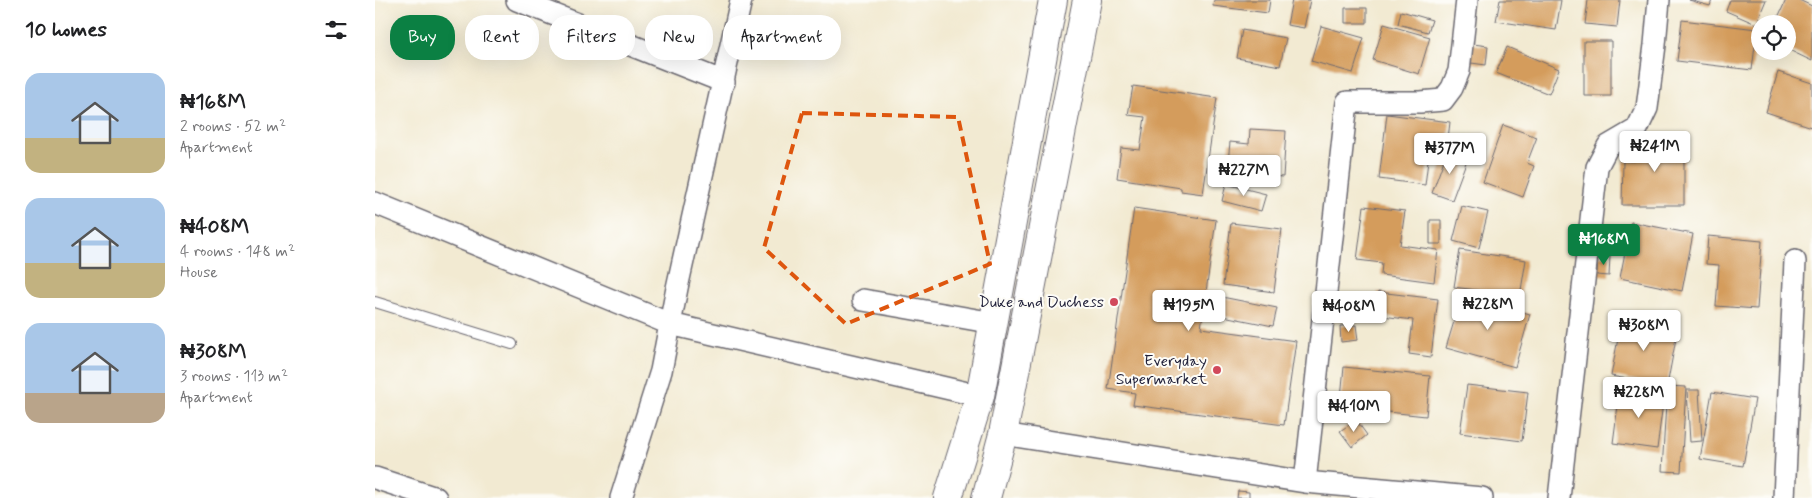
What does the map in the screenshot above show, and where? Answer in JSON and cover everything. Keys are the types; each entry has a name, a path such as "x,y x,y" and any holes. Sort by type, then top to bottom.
{"main road":[{"path":"948,498 980,396 1053,0"},
{"path":"986,498 1003,434 1087,0"}],"street":[{"path":"621,498 661,372 741,0"},
{"path":"1305,482 1347,102 1420,102 1443,100 1452,88 1459,71 1467,0"},
{"path":"1559,498 1597,167 1608,146 1637,129 1647,108 1659,0"},
{"path":"520,1 724,82"},
{"path":"375,203 671,324 980,396"},
{"path":"1784,498 1795,261"},
{"path":"863,300 994,323"},
{"path":"1003,434 1305,482 1482,498"},
{"path":"375,478 436,498"}],"lane":[{"path":"375,302 513,344"}],"highlighted area":[{"path":"802,113 958,117 990,264 846,324 764,248"}],"building":[{"path":"1214,0 1270,0 1268,13 1213,6"},
{"path":"1292,0 1310,0 1304,28 1287,25"},
{"path":"1500,0 1561,0 1556,30 1496,21"},
{"path":"1588,0 1620,0 1617,27 1585,24"},
{"path":"1689,0 1712,0 1710,6"},
{"path":"1730,0 1766,0 1760,15 1751,15 1751,22 1726,11"},
{"path":"1786,0 1799,0 1812,6 1812,61 1796,53 1796,15 1779,15"},
{"path":"1345,8 1367,8 1367,23 1345,23"},
{"path":"1401,11 1432,20 1428,32 1398,24"},
{"path":"1682,20 1751,28 1752,70 1677,61"},
{"path":"1384,24 1430,37 1419,74 1373,60"},
{"path":"1321,26 1364,38 1353,73 1311,61"},
{"path":"1242,30 1286,38 1280,66 1237,58"},
{"path":"1584,41 1611,41 1611,96 1584,96"},
{"path":"1466,43 1488,46 1486,65 1464,62"},
{"path":"1507,47 1559,69 1549,94 1496,73"},
{"path":"1778,72 1812,83 1812,127 1766,112"},
{"path":"1133,86 1217,98 1203,194 1181,191 1181,188 1117,178 1121,148 1140,150 1145,117 1128,115"},
{"path":"1387,114 1450,122 1447,147 1430,145 1425,185 1379,179"},
{"path":"1503,125 1537,137 1527,163 1534,166 1523,197 1483,182"},
{"path":"1250,129 1286,131 1283,177 1227,173 1230,142 1249,144"},
{"path":"1635,137 1684,137 1684,205 1622,205 1623,161 1635,161"},
{"path":"1448,149 1468,157 1452,200 1432,193"},
{"path":"1226,184 1266,194 1261,211 1222,201"},
{"path":"1364,206 1405,211 1400,245 1438,250 1434,282 1381,275 1382,263 1357,260"},
{"path":"1462,206 1488,212 1479,248 1453,241"},
{"path":"1134,208 1216,220 1201,328 1296,341 1284,425 1133,405 1135,393 1108,389"},
{"path":"1430,220 1441,220 1441,244 1430,244"},
{"path":"1631,222 1693,234 1682,291 1620,278"},
{"path":"1231,223 1282,229 1274,292 1223,285"},
{"path":"1708,236 1762,241 1757,309 1716,306 1719,265 1706,264"},
{"path":"1460,250 1526,260 1520,296 1454,287"},
{"path":"1598,256 1610,256 1609,276 1597,275"},
{"path":"1378,292 1438,299 1431,357 1409,354 1413,320 1375,315"},
{"path":"1462,295 1530,314 1515,367 1446,348"},
{"path":"1217,296 1277,308 1273,326 1213,314"},
{"path":"1622,317 1678,328 1667,386 1611,376"},
{"path":"1356,325 1358,340 1341,342 1340,326"},
{"path":"1344,367 1430,376 1426,416 1340,407"},
{"path":"1467,385 1528,392 1522,441 1460,433"},
{"path":"1667,386 1686,387 1681,472 1662,471"},
{"path":"1620,390 1664,395 1657,449 1613,443"},
{"path":"1687,390 1699,390 1702,441 1690,442"},
{"path":"1712,392 1755,399 1743,466 1700,459"},
{"path":"1356,420 1367,435 1352,447 1340,431"},
{"path":"1238,491 1249,492 1249,498 1237,498"}],"place":[{"name":"Duke and Duchess","path":"1114,302"},
{"name":"Everyday Supermarket","path":"1217,370"}]}
